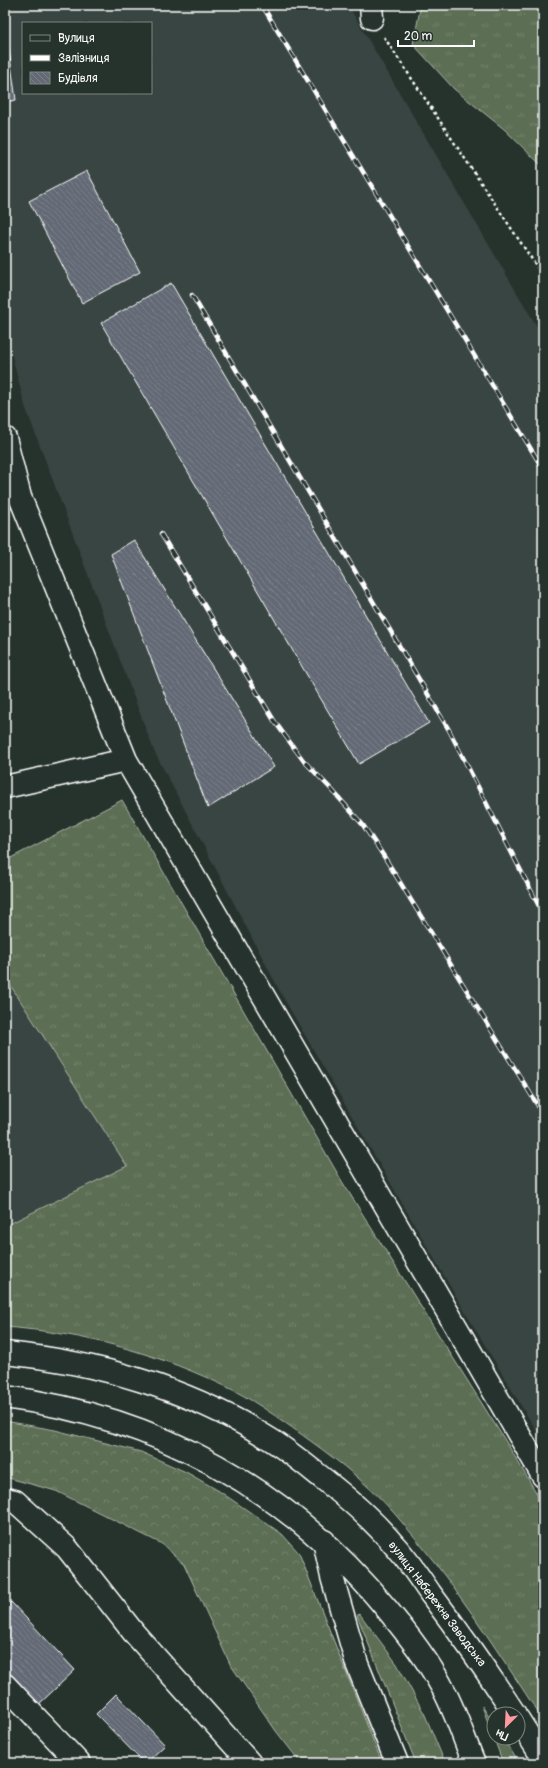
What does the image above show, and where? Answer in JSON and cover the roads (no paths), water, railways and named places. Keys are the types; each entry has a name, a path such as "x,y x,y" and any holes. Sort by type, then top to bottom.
{"main road":[{"path":"5,438 20,497 126,760 543,1476"},
{"path":"5,787 126,760"},
{"name":"вулиця Набережна Заводська","path":"5,1353 42,1356 99,1368 166,1388 228,1416 280,1446 351,1500 395,1546 478,1658 510,1706"},
{"path":"5,1397 39,1402 90,1414 155,1436 205,1459 239,1478 278,1504 324,1541 365,1583 406,1632 441,1685 474,1763"},
{"path":"5,1499 14,1501 67,1548 134,1633 250,1763"},
{"path":"324,1541 332,1577 357,1664 397,1763"},
{"path":"5,1685 79,1763"},
{"path":"526,1731 543,1758"}],"railway":[{"path":"262,5 543,469"},
{"path":"192,295 449,730 543,914"},
{"path":"161,534 275,722 303,760 363,825 385,858 543,1114"}]}
